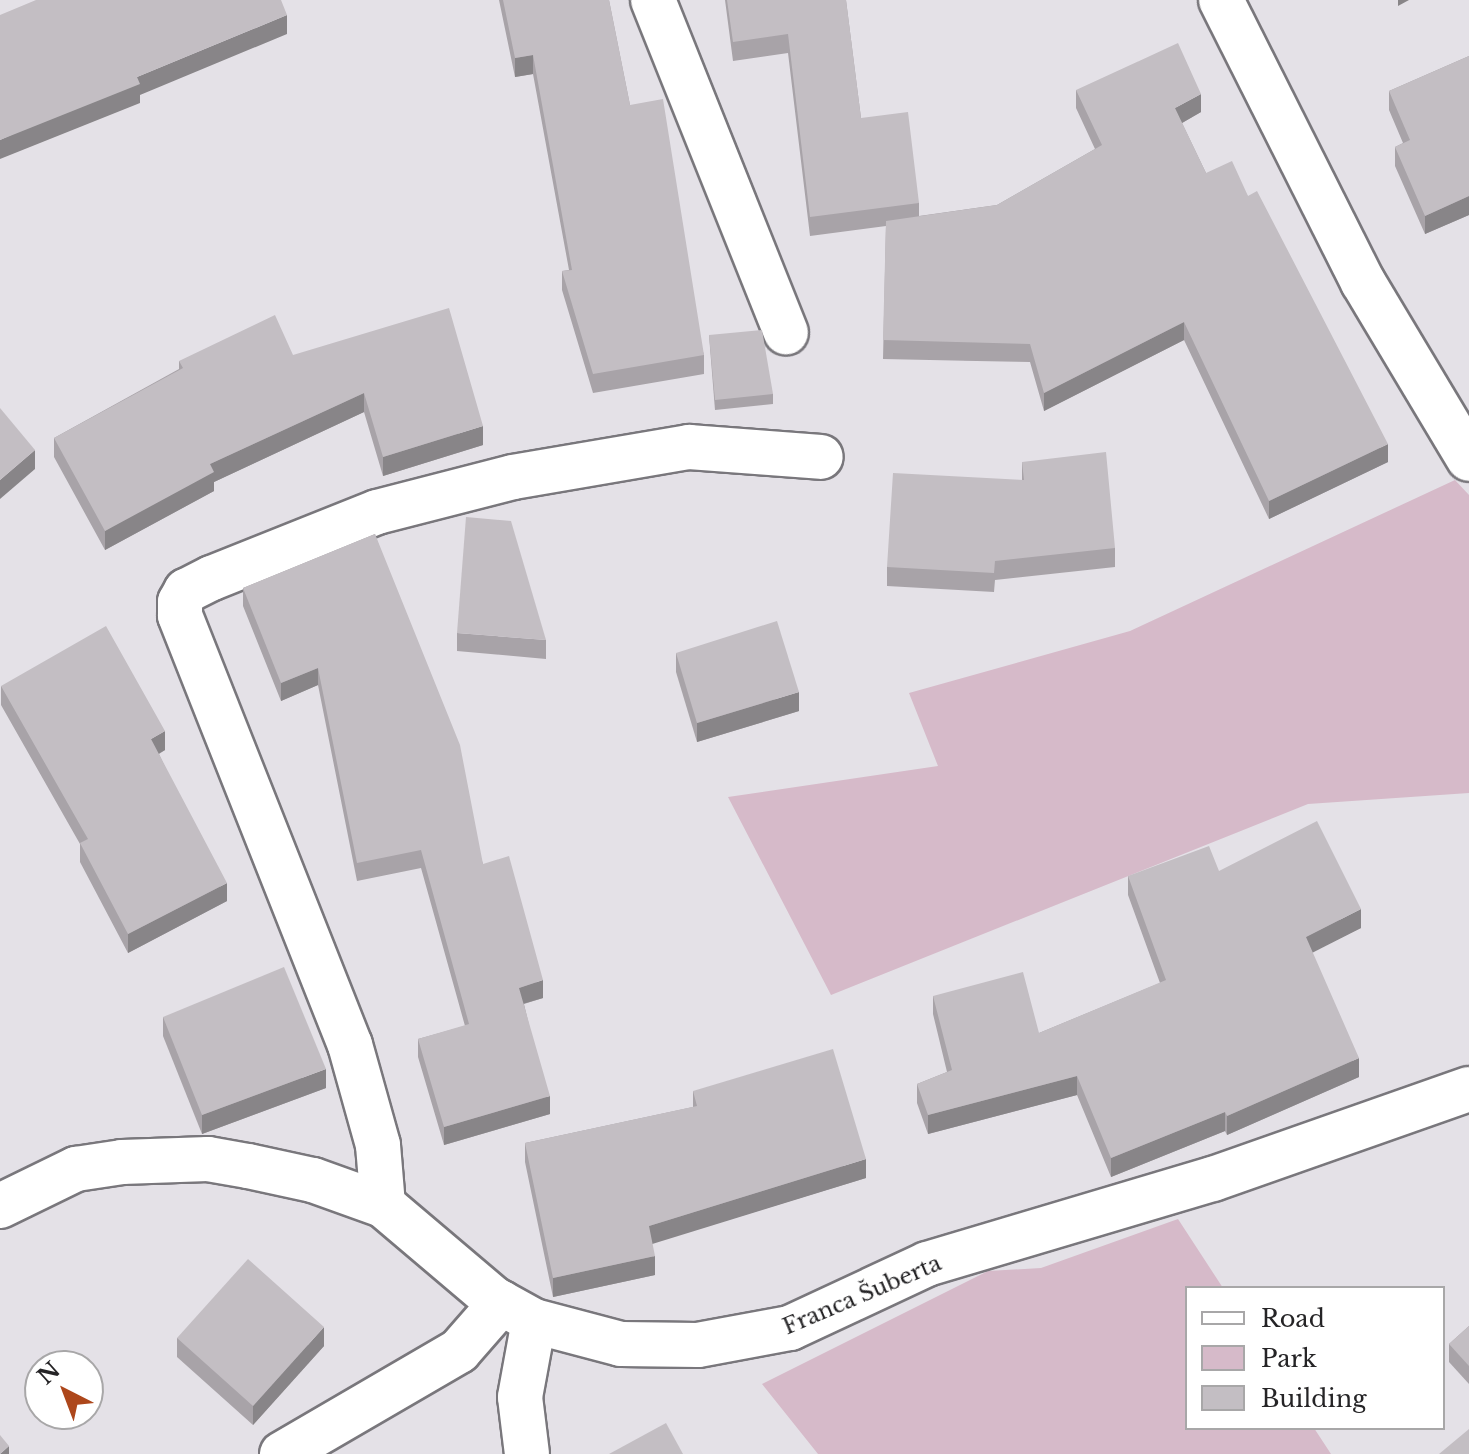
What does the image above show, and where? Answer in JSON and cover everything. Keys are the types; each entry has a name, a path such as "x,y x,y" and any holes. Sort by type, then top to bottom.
{"street":[{"path":"653,0 786,332"},
{"path":"1221,0 1363,282 1469,459"},
{"path":"383,1205 378,1145 360,1073 180,615 180,602 186,591 377,512 513,477 644,450 689,447 821,457"},
{"name":"Franca Šuberta","path":"0,1206 76,1169 163,1158 208,1159 313,1180 383,1205 518,1312 621,1344 698,1345 778,1331 927,1264 1213,1179 1469,1089"},
{"path":"282,1454 459,1351 518,1312"},
{"path":"518,1312 520,1397 527,1454"}],"green space":[{"path":"1455,480 1469,495 1469,793 1308,804 831,995 728,797 938,766 909,693 1130,631"},
{"path":"1178,1219 1222,1286 1185,1286 1185,1430 1315,1430 1331,1454 818,1454 762,1384 988,1271 1041,1268"}],"building":[{"path":"36,0 281,0 287,15 137,77 140,84 0,140 0,15"},
{"path":"503,0 609,0 630,105 663,99 704,355 593,374 562,271 572,270 533,55 515,58"},
{"path":"727,0 846,0 861,118 908,112 919,203 810,217 788,34 733,42"},
{"path":"1178,43 1201,94 1175,108 1206,173 1232,161 1248,196 1257,191 1388,444 1269,501 1184,322 1044,393 1030,344 883,340 886,221 997,205 1102,145 1076,90"},
{"path":"1469,56 1469,196 1425,216 1395,147 1410,140 1389,91"},
{"path":"449,308 483,426 383,457 364,393 210,464 214,472 105,531 54,438 183,368 179,361 275,315 293,355"},
{"path":"762,330 773,394 715,400 709,335"},
{"path":"0,408 35,450 0,480"},
{"path":"1106,452 1115,548 995,561 994,573 887,567 893,473 1024,480 1022,462"},
{"path":"466,517 511,521 546,640 457,633"},
{"path":"375,534 460,745 483,864 509,856 543,980 519,988 550,1096 444,1127 418,1039 469,1024 421,850 357,863 318,668 281,683 243,588"},
{"path":"777,621 799,692 697,723 676,653"},
{"path":"106,626 165,731 151,739 227,883 128,934 80,843 88,839 1,686"},
{"path":"1317,821 1361,909 1306,937 1359,1058 1227,1116 1225,1112 1111,1158 1077,1076 928,1115 917,1084 952,1070 933,996 1023,972 1039,1033 1166,980 1128,876 1209,846 1219,871"},
{"path":"284,967 326,1069 202,1115 163,1017"},
{"path":"833,1049 866,1159 649,1226 655,1256 553,1278 525,1143 697,1106 693,1091"},
{"path":"248,1259 324,1327 253,1406 177,1338"},
{"path":"1469,1326 1469,1366 1449,1344"},
{"path":"666,1423 683,1454 609,1454"},
{"path":"1469,1429 1469,1454 1439,1454"},
{"path":"0,1435 9,1446 0,1454"}]}
